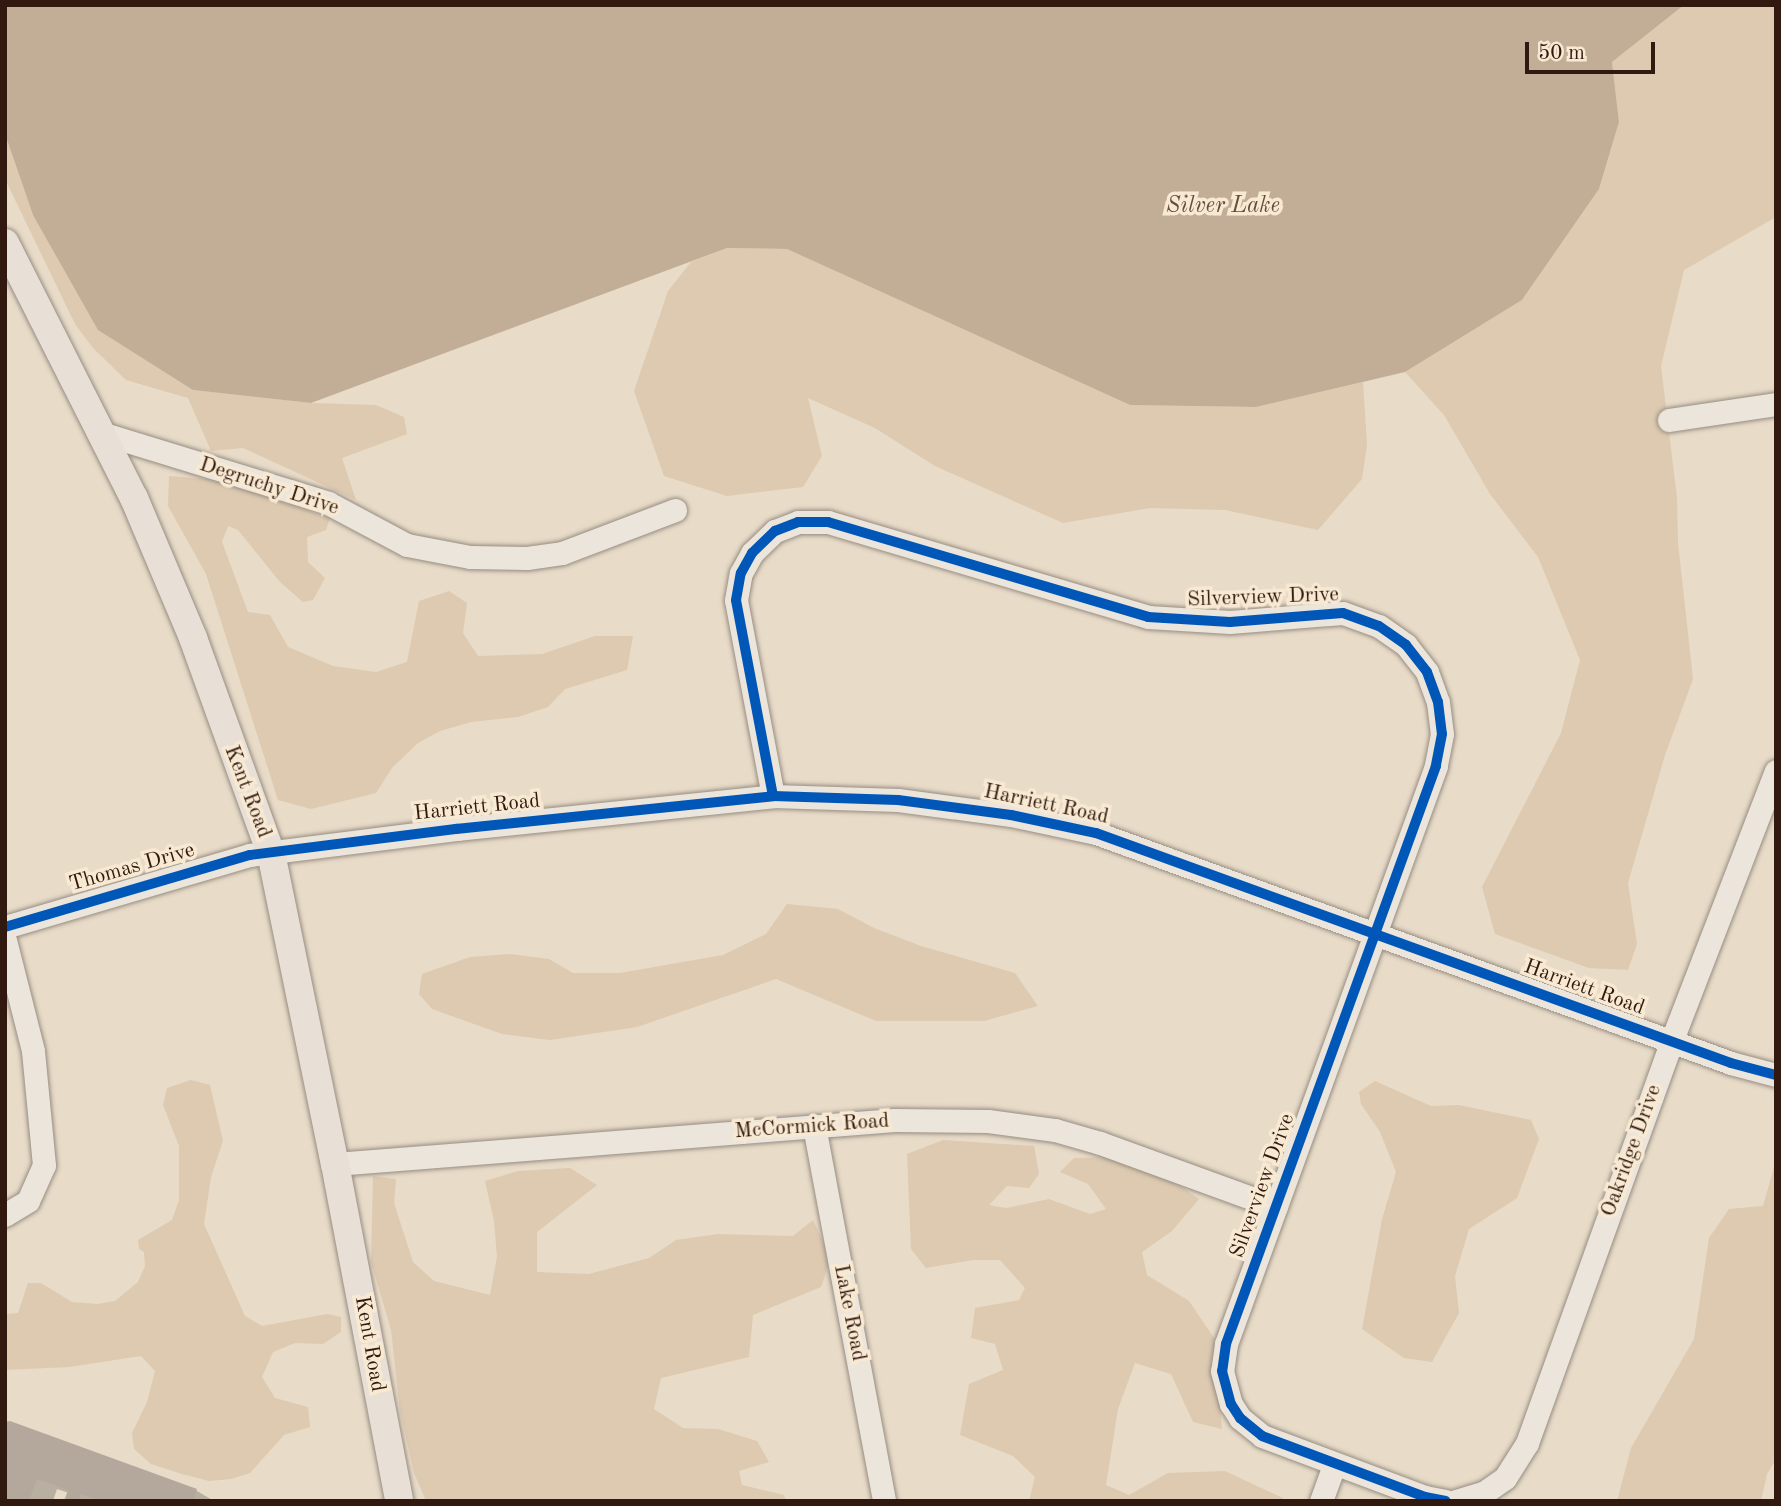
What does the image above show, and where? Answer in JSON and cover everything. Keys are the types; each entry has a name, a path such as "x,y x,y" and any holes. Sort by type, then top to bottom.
{"main road":[{"name":"Kent Road","path":"5,243 134,498 193,638 271,853 335,1164 399,1501"}],"street":[{"path":"1670,420 1776,404"},
{"name":"Degruchy Drive","path":"101,433 328,503 407,545 470,557 527,558 562,553 675,510"},
{"name":"Silverview Drive","path":"774,796 736,600 741,573 752,553 775,531 798,522 828,522 1148,617 1230,622 1343,613 1379,626 1406,645 1427,672 1438,702 1442,734 1419,817 1226,1344 1222,1371 1224,1386 1240,1418 1251,1428 1274,1442 1334,1465"},
{"name":"Oakridge Drive","path":"1456,1501 1485,1492 1505,1478 1527,1443 1672,1040 1776,771"},
{"name":"Harriett Road","path":"271,853 444,830 774,796 911,802 1011,815 1096,833 1731,1063 1776,1075"},
{"name":"Thomas Drive","path":"5,927 194,869 250,855 271,853"},
{"path":"5,940 33,1051 44,1166 28,1201 5,1215"},
{"name":"McCormick Road","path":"335,1164 922,1119 1029,1125 1100,1143 1276,1207"},
{"name":"Lake Road","path":"814,1126 884,1501"},
{"path":"1321,1501 1334,1465 1425,1497 1446,1501"}],"shaded area":[{"path":"1684,5 1776,5 1776,217 1684,270 1661,366 1677,498 1678,543 1693,679 1665,755 1628,883 1637,944 1628,970 1589,968 1495,934 1482,887 1561,733 1580,660 1538,557 1490,494 1444,415 1405,372 1522,300 1599,189 1619,122 1612,62"},
{"path":"5,134 33,215 193,390 311,403 376,405 404,417 407,434 342,458 356,500 243,448 211,451 188,398 126,380 93,348 75,324 5,179"},
{"path":"727,248 787,249 1130,405 1256,407 1363,382 1367,445 1362,479 1318,530 1225,510 1150,508 1063,523 935,466 875,428 808,398 822,456 803,487 727,496 664,476 634,391 668,291 691,262"},
{"path":"169,476 218,480 330,518 326,530 307,537 308,562 325,578 313,600 303,602 280,582 238,530 228,526 222,542 248,612 270,615 288,647 333,666 376,672 407,662 419,601 449,591 467,603 463,633 478,656 542,654 595,636 633,636 627,670 565,689 548,707 518,717 471,722 440,731 418,743 392,768 376,793 311,809 278,800 206,574 168,506"},
{"path":"787,904 838,909 874,928 921,946 1015,973 1038,1006 984,1021 876,1021 776,979 637,1027 550,1040 502,1034 432,1009 419,994 422,974 470,957 510,954 549,959 573,973 620,973 723,955 766,934"},
{"path":"191,1080 210,1085 223,1141 211,1177 204,1224 245,1316 262,1326 327,1314 341,1317 341,1332 323,1344 295,1343 273,1352 262,1377 275,1398 308,1407 310,1427 284,1435 250,1473 231,1479 209,1481 151,1464 134,1449 132,1433 147,1402 155,1371 141,1356 69,1367 5,1370 5,1314 18,1313 28,1283 41,1283 72,1302 97,1304 115,1301 138,1282 145,1266 144,1252 139,1249 138,1240 172,1220 179,1200 179,1146 163,1105 167,1088"},
{"path":"1375,1081 1431,1106 1459,1105 1531,1120 1539,1139 1517,1198 1469,1229 1455,1276 1459,1313 1432,1362 1404,1358 1362,1329 1382,1219 1396,1172 1380,1132 1361,1104 1359,1092"},
{"path":"943,1140 1034,1146 1039,1174 1029,1188 1007,1186 989,1205 1006,1208 1049,1199 1090,1214 1106,1209 1088,1184 1060,1172 1074,1158 1109,1157 1156,1169 1199,1199 1172,1231 1142,1252 1147,1275 1189,1301 1214,1338 1222,1429 1193,1422 1171,1374 1135,1363 1118,1409 1106,1485 1129,1495 1168,1473 1225,1471 1283,1498 1282,1501 1029,1501 1035,1477 1013,1456 960,1435 969,1384 1003,1370 995,1344 971,1338 975,1308 1019,1300 1025,1288 1000,1260 973,1260 926,1268 911,1249 907,1154"},
{"path":"1776,1140 1776,1459 1767,1474 1761,1501 1617,1501 1631,1448 1694,1339 1709,1238 1729,1209 1763,1206 1774,1167"},
{"path":"570,1168 597,1185 537,1232 537,1272 589,1274 649,1258 676,1240 718,1234 793,1236 813,1220 831,1258 821,1287 753,1315 749,1357 661,1378 654,1409 683,1428 718,1429 757,1441 769,1462 739,1471 742,1485 784,1495 786,1501 426,1501 414,1473 400,1411 391,1330 371,1262 373,1176 396,1179 394,1203 413,1262 434,1281 490,1295 497,1257 494,1221 485,1181 518,1171"}],"water":[{"name":"Silver Lake","path":"5,5 1684,5 1612,62 1619,122 1599,189 1522,300 1405,372 1256,407 1130,405 787,249 727,248 311,403 193,390 98,330 33,215 5,134"}],"building":[{"path":"10,1421 197,1489 193,1501 101,1501 81,1494 78,1501 64,1501 68,1490 37,1479 29,1501 5,1501 5,1422"}],"cycle path":[{"path":"773,796 736,600 741,573 752,553 775,531 798,522 828,522 1148,617 1230,622 1343,613 1379,626 1406,645 1427,672 1438,702 1442,734 1436,766 1226,1344 1222,1371 1231,1404 1240,1418 1262,1436 1425,1497 1446,1501"},
{"path":"5,927 250,855 456,829 773,796 898,800 1011,815 1096,833 1731,1063 1776,1075"}]}
